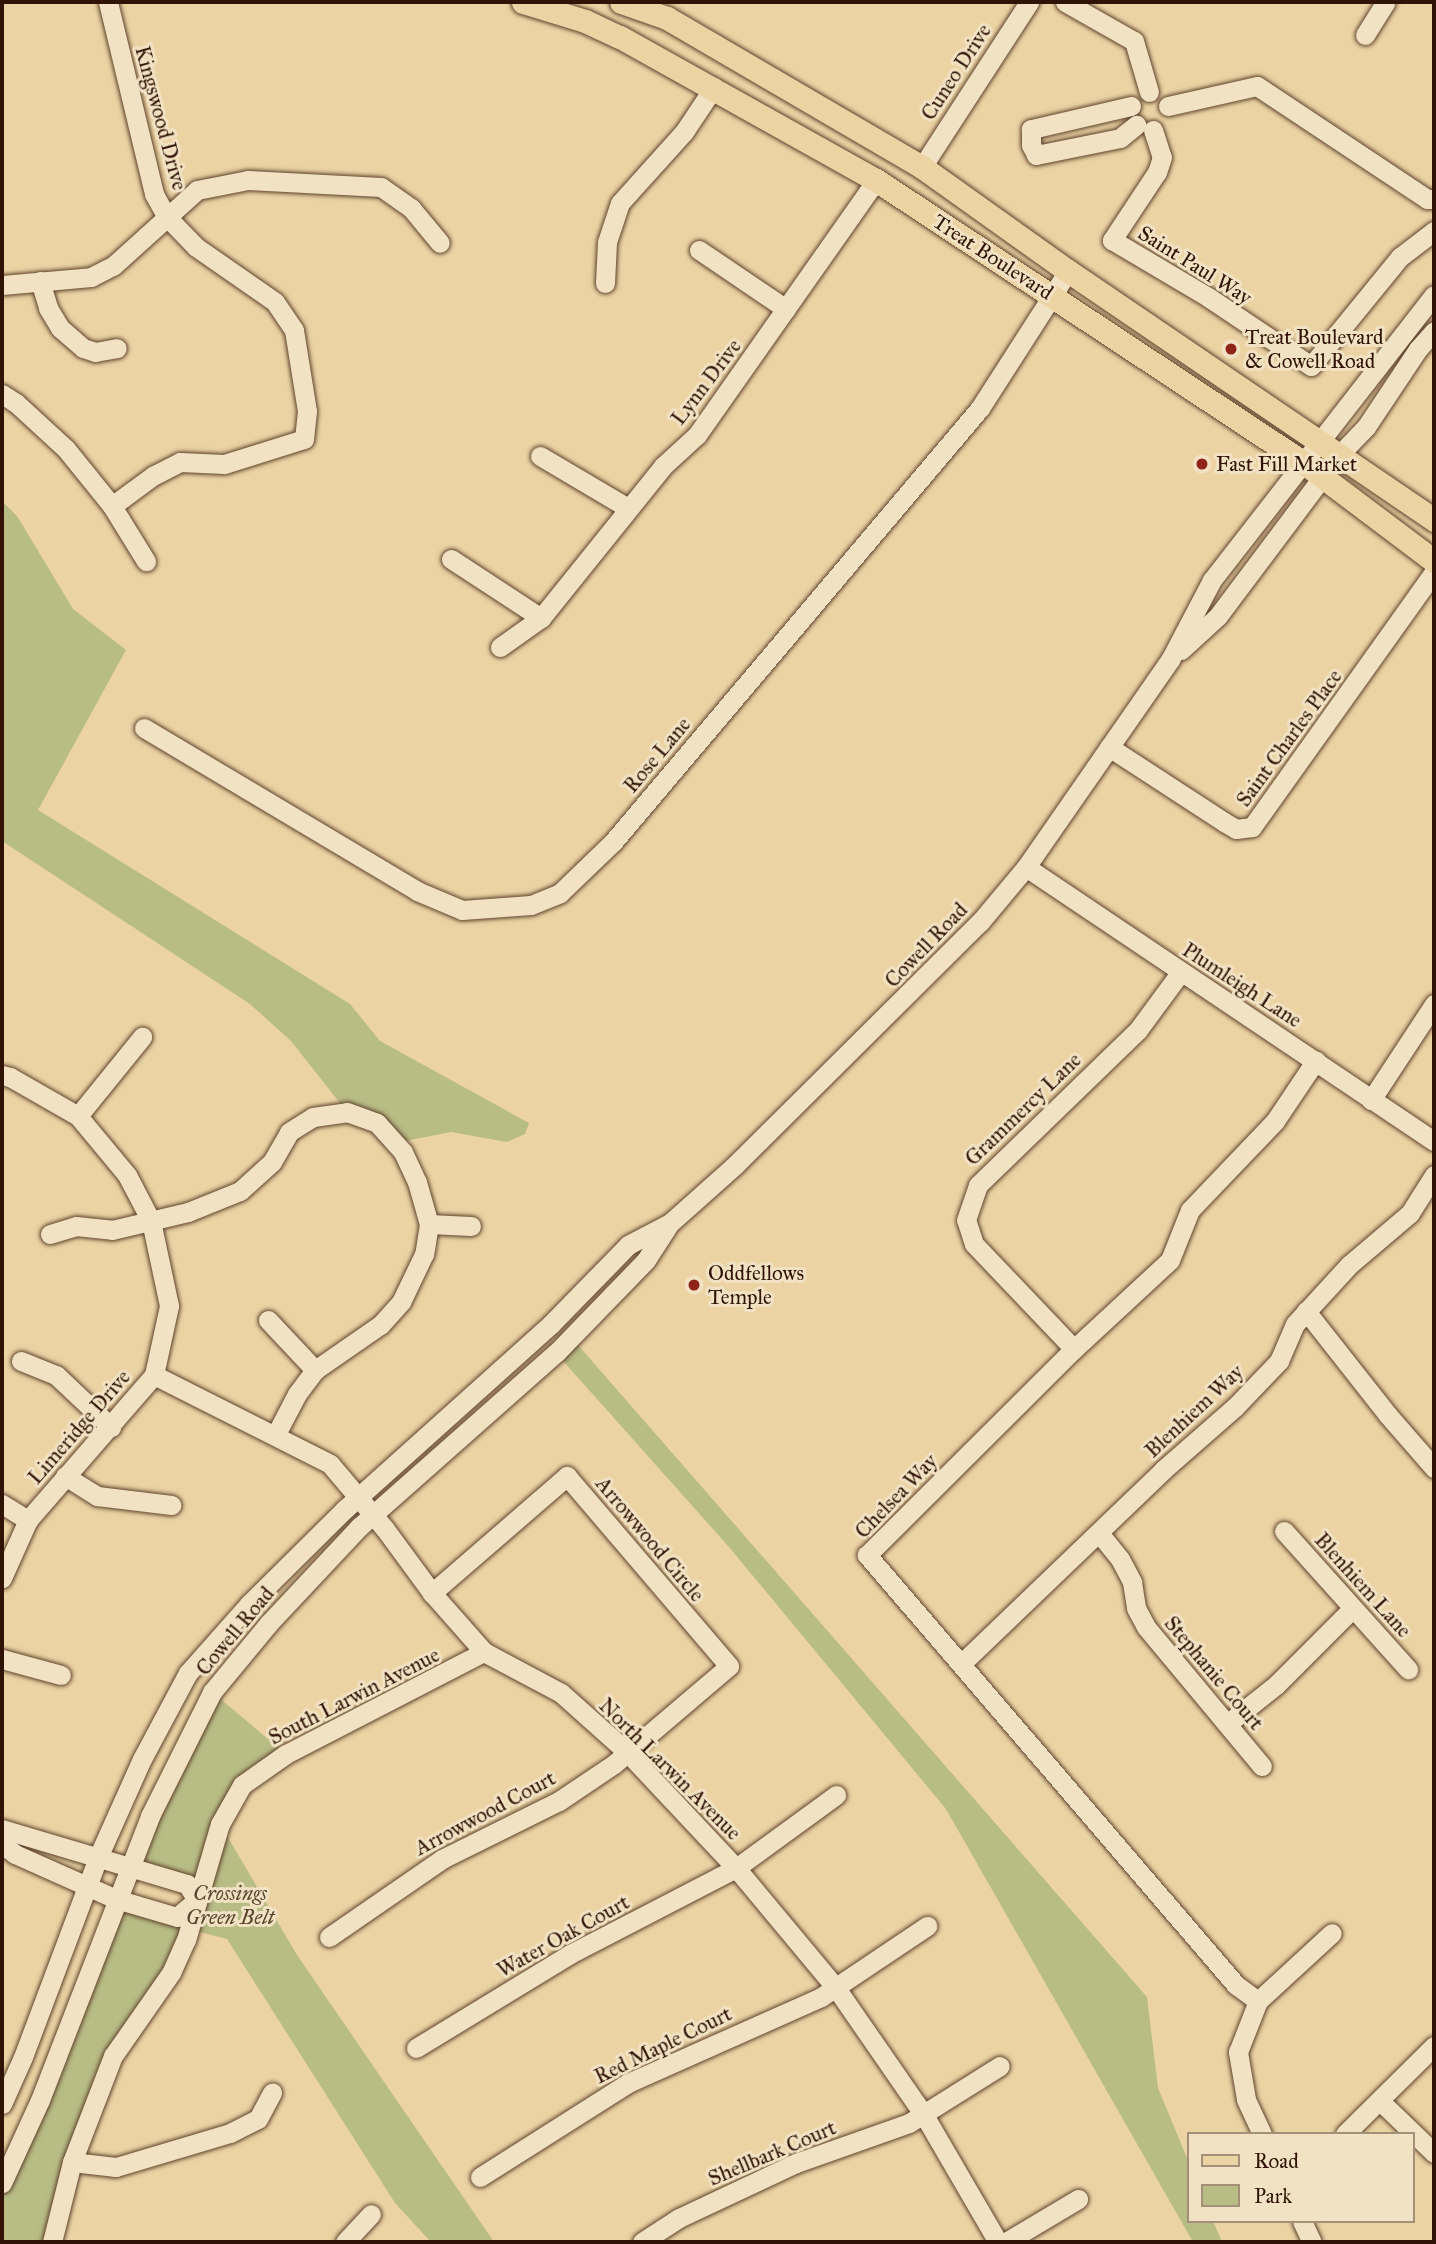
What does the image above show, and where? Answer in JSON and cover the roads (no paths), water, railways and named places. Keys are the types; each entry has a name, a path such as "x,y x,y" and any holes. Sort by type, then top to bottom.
{"main road":[{"name":"Treat Boulevard","path":"523,2 585,21 714,87 876,180 1304,463 1434,561"},
{"name":"Treat Boulevard","path":"621,2 667,18 922,167 1068,271 1434,520"}],"street":[{"name":"Kingswood Drive","path":"108,2 149,176 166,216 196,247 275,302 294,330 307,411 303,439 224,464 180,462 154,475 112,506"},
{"name":"Cuneo Drive","path":"922,167 1029,2"},
{"path":"1065,2 1134,41 1149,92"},
{"path":"1365,35 1386,2"},
{"path":"1168,106 1257,86 1431,199"},
{"path":"605,283 607,242 620,203 684,132 714,87"},
{"path":"1149,92 1161,96 1168,106 1164,123 1140,120 1138,96 1149,92"},
{"name":"Saint Paul Way","path":"1140,120 1161,157 1157,172 1112,240 1208,297 1311,366 1400,257 1434,230 1431,199"},
{"path":"2,285 91,277 113,266 197,190 248,180 381,187 411,208 440,243"},
{"name":"Lynn Drive","path":"500,647 541,618 628,508 663,467 697,435 876,180"},
{"path":"699,250 786,309"},
{"name":"Rose Lane","path":"144,728 417,891 462,910 531,905 560,893 613,842 980,408 1068,271"},
{"path":"40,281 48,308 60,328 83,348 95,352 117,348"},
{"name":"Cowell Road","path":"1170,660 1218,616 1323,478 1330,449 1434,295"},
{"name":"Cowell Road","path":"2,2104 23,2057 99,1855 142,1759 188,1673 249,1604 359,1496 551,1324 628,1245 670,1223 736,1165 928,977 1026,867 1170,660 1212,580 1304,463 1366,427 1418,349 1434,331"},
{"path":"2,394 16,403 66,449 112,506 146,561"},
{"path":"540,456 628,508"},
{"path":"451,559 541,618"},
{"name":"Saint Charles Place","path":"1108,747 1236,829 1252,827 1434,572"},
{"name":"Plumleigh Lane","path":"1026,867 1180,973 1316,1059 1371,1100 1434,1141"},
{"name":"Grammercy Lane","path":"1074,1349 974,1244 966,1220 978,1185 1138,1030 1180,973"},
{"path":"1371,1100 1434,1004"},
{"path":"78,1116 142,1037"},
{"name":"Chelsea Way","path":"1258,2001 1236,1985 962,1663 866,1555 1074,1349 1170,1260 1190,1210 1275,1121 1316,1059"},
{"name":"Limeridge Drive","path":"2,1076 10,1077 78,1116 127,1175 151,1221 169,1306 154,1375 28,1520 2,1578"},
{"path":"50,1234 76,1226 112,1230 188,1212 240,1191 272,1161 289,1132 313,1117 347,1112 377,1123 403,1152 417,1182 429,1224 424,1254 401,1302 380,1325 315,1370 297,1394 275,1436"},
{"name":"Blenhiem Way","path":"962,1663 1163,1470 1236,1407 1279,1361 1295,1324 1306,1311 1349,1265 1410,1213 1434,1175"},
{"name":"Cowell Road","path":"2,2183 40,2100 150,1816 212,1692 269,1623 373,1514 556,1353 646,1260 670,1223"},
{"path":"429,1224 471,1226"},
{"path":"1306,1311 1434,1468"},
{"path":"268,1320 315,1370"},
{"path":"21,1361 56,1375 111,1427"},
{"name":"North Larwin Avenue","path":"154,1375 330,1464 359,1496 432,1593 484,1651 561,1693 627,1752 736,1868 836,1988 924,2115 998,2242"},
{"path":"65,1476 97,1496 171,1505"},
{"name":"Arrowwood Circle","path":"432,1593 566,1476 729,1666 627,1752"},
{"path":"2,1504 28,1520"},
{"name":"Blenhiem Lane","path":"1284,1531 1408,1669"},
{"name":"Stephanie Court","path":"1099,1533 1120,1559 1132,1583 1136,1608 1146,1627 1262,1766"},
{"path":"1227,1724 1276,1685 1352,1609"},
{"name":"South Larwin Avenue","path":"52,2242 72,2162 113,2056 171,1973 186,1940 220,1824 242,1786 286,1754 484,1651"},
{"path":"2,1659 61,1675"},
{"name":"Arrowwood Court","path":"329,1937 442,1859 559,1801 627,1752"},
{"name":"Water Oak Court","path":"416,2048 570,1954 736,1868 835,1795"},
{"path":"2,1829 130,1864 187,1884 197,1900 177,1917 116,1899 15,1854 2,1844"},
{"name":"Red Maple Court","path":"480,2177 628,2083 836,1988 928,1926"},
{"path":"1261,2132 1246,2099 1238,2052 1258,2001 1332,1933"},
{"path":"1347,2132 1434,2046"},
{"name":"Shellbark Court","path":"642,2242 679,2218 796,2163 924,2115 999,2066"},
{"path":"72,2162 116,2167 230,2133 258,2119 272,2093"},
{"path":"1380,2101 1413,2132"},
{"path":"1415,2134 1434,2152"},
{"path":"1006,2242 1078,2199"},
{"path":"345,2242 371,2214"},
{"path":"1304,2223 1312,2242"}],"place":[{"name":"Treat Boulevard & Cowell Road","path":"1231,349"},
{"name":"Fast Fill Market","path":"1202,464"},
{"name":"Oddfellows Temple","path":"694,1285"}],"park label":[{"name":"Crossings Green Belt","path":"230,1905"}]}
